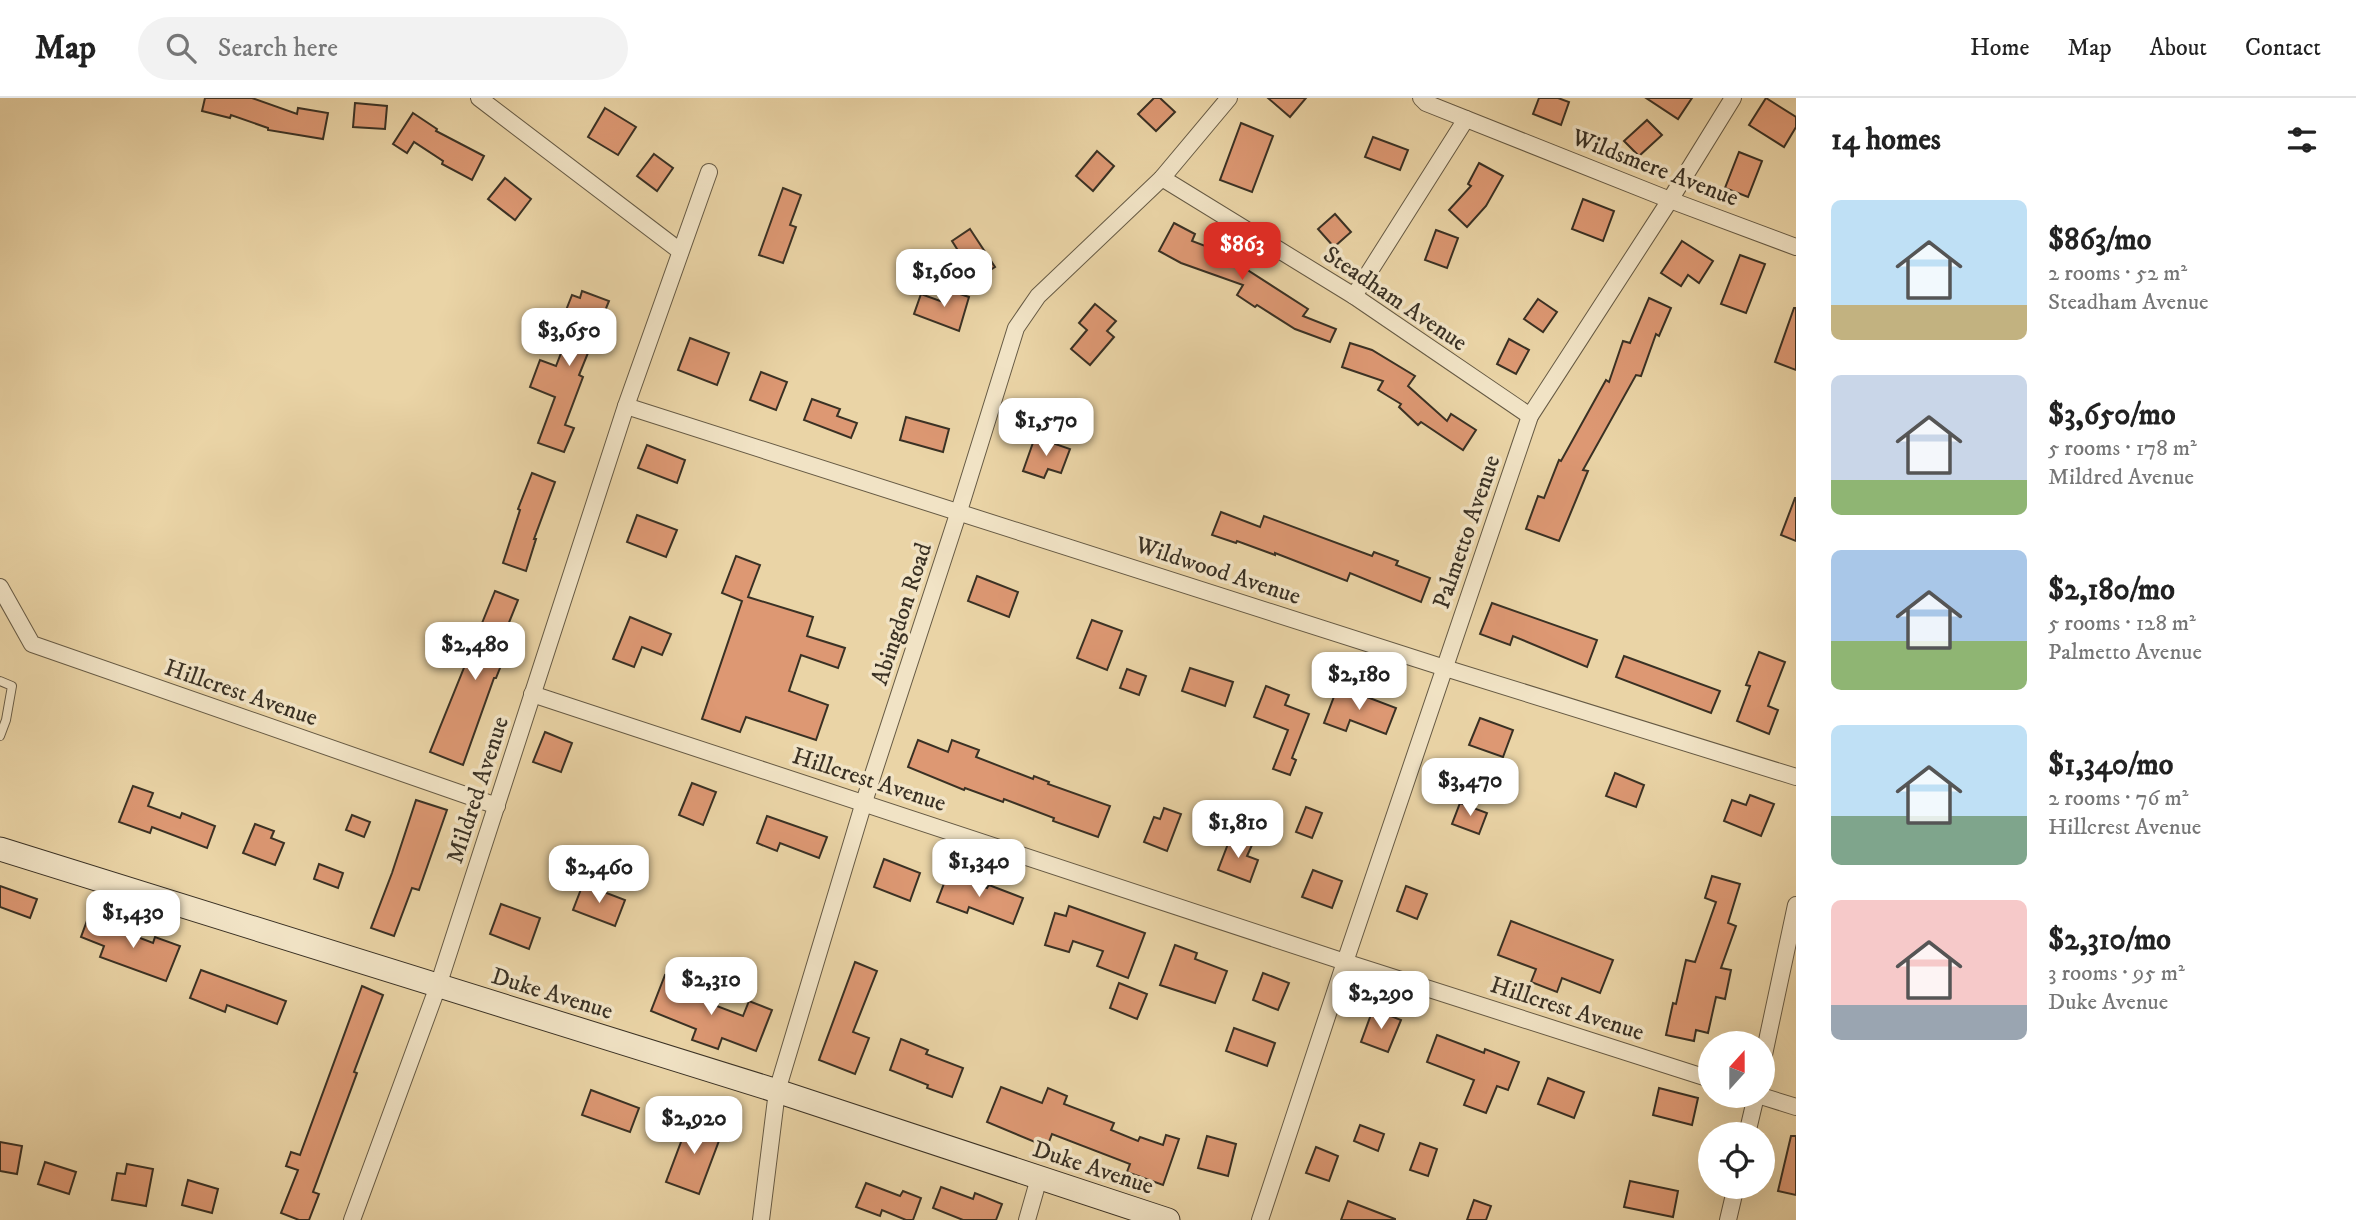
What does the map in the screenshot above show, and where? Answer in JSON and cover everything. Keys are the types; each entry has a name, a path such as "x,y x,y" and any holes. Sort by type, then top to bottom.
{"street":[{"path":"479,98 680,251"},
{"name":"Abingdon Road","path":"761,1220 777,1091 864,802 960,511 1016,328 1038,296 1162,178 1229,98"},
{"name":"Palmetto Avenue","path":"1260,1220 1530,416 1733,98"},
{"name":"Wildsmere Avenue","path":"1426,100 1466,119 1796,247"},
{"path":"1354,296 1466,119"},
{"name":"Mildred Avenue","path":"352,1220 438,986 626,406 709,172"},
{"name":"Steadham Avenue","path":"1162,178 1354,296 1530,416"},
{"name":"Wildwood Avenue","path":"626,406 1445,668 1796,777"},
{"name":"Hillcrest Avenue","path":"0,587 32,644 497,806"},
{"name":"Hillcrest Avenue","path":"532,694 1345,962 1698,1075"},
{"name":"Duke Avenue","path":"0,849 777,1091 1168,1220"},
{"path":"1769,1031 1796,905"},
{"path":"1775,1101 1796,1107"},
{"path":"1027,1220 1039,1178"},
{"path":"1728,1220 1733,1199"}],"lane":[{"path":"0,681 12,686 6,720 0,736"}],"building":[{"path":"205,98 252,98 297,114 298,108 328,113 323,139 268,130 231,115 230,118 202,111"},
{"path":"1154,98 1160,98 1175,112 1156,131 1138,114"},
{"path":"1268,98 1306,98 1290,117"},
{"path":"1539,98 1558,98 1569,102 1561,125 1533,114"},
{"path":"1646,98 1692,98 1678,119"},
{"path":"1766,98 1796,117 1796,127 1784,147 1749,125"},
{"path":"355,103 387,106 385,129 353,127"},
{"path":"605,108 636,127 618,155 588,137"},
{"path":"413,113 437,129 436,131 484,156 472,180 442,164 443,161 414,142 407,153 393,144"},
{"path":"1647,120 1662,135 1639,156 1624,141"},
{"path":"1241,123 1273,136 1252,192 1220,180"},
{"path":"1373,137 1408,150 1400,170 1365,157"},
{"path":"1097,151 1114,166 1093,191 1076,176"},
{"path":"1739,152 1762,161 1748,197 1725,188"},
{"path":"654,154 673,168 657,191 637,176"},
{"path":"1479,163 1503,176 1486,206 1467,227 1449,210 1471,186 1468,184"},
{"path":"505,178 531,199 515,220 488,199"},
{"path":"783,188 801,195 790,225 796,227 783,263 759,255"},
{"path":"1583,199 1614,211 1603,241 1572,229"},
{"path":"1335,214 1351,232 1334,247 1318,229"},
{"path":"1174,223 1195,234 1192,241 1234,257 1232,260 1308,309 1303,316 1336,329 1330,342 1295,329 1257,305 1255,307 1237,295 1243,285 1181,263 1159,251"},
{"path":"970,229 995,267 976,279 952,241"},
{"path":"1436,230 1458,238 1447,268 1425,260"},
{"path":"1682,241 1713,261 1699,283 1688,275 1681,286 1661,273"},
{"path":"1740,255 1765,264 1746,313 1721,304"},
{"path":"948,290 969,297 959,331 914,314 921,294 943,302"},
{"path":"582,291 609,301 579,375 583,377 565,425 574,428 564,452 538,443 555,397 530,387 540,360 556,366 573,322 563,318 572,295 580,298"},
{"path":"1649,298 1671,308 1659,336 1656,334 1641,376 1636,375 1583,470 1588,471 1559,541 1526,529 1538,496 1544,498 1559,460 1561,461 1606,380 1609,382 1623,341 1630,343"},
{"path":"1538,299 1557,312 1543,332 1524,319"},
{"path":"1095,304 1116,321 1107,331 1114,337 1090,365 1071,349 1087,330 1079,323"},
{"path":"1796,308 1796,370 1775,362"},
{"path":"690,338 729,353 717,385 678,370"},
{"path":"1509,339 1529,350 1516,374 1497,364"},
{"path":"1350,343 1372,350 1415,376 1408,386 1447,421 1451,414 1476,430 1463,450 1421,422 1418,425 1399,407 1401,404 1378,390 1383,381 1342,367"},
{"path":"761,372 787,382 776,410 750,400"},
{"path":"812,399 840,409 837,416 857,423 851,438 804,420"},
{"path":"906,417 949,429 943,452 900,440"},
{"path":"1035,437 1070,449 1061,473 1048,469 1044,478 1023,471"},
{"path":"647,445 685,460 677,483 638,468"},
{"path":"532,473 555,482 534,539 526,571 503,563 520,510 518,509"},
{"path":"1796,498 1796,541 1781,535"},
{"path":"1221,512 1260,527 1264,516 1372,556 1374,552 1398,561 1396,565 1430,578 1421,602 1350,573 1347,581 1275,553 1212,535"},
{"path":"637,515 677,530 666,557 627,542"},
{"path":"736,556 760,565 748,597 813,617 807,636 845,648 838,668 801,655 789,691 828,705 816,740 746,717 740,732 702,719 742,601 722,593"},
{"path":"977,576 1018,592 1009,617 968,601"},
{"path":"495,591 518,600 500,645 508,648 494,678 463,765 430,752"},
{"path":"1492,603 1597,640 1587,667 1513,636 1510,645 1480,634"},
{"path":"630,617 671,634 662,655 642,647 634,667 613,659"},
{"path":"1092,620 1122,631 1107,670 1077,658"},
{"path":"1759,652 1785,662 1768,706 1778,710 1769,734 1737,721 1750,686 1746,685"},
{"path":"1624,656 1720,691 1711,713 1616,677"},
{"path":"1190,668 1233,682 1225,706 1182,691"},
{"path":"1127,669 1146,676 1139,695 1120,688"},
{"path":"1266,686 1289,695 1285,705 1309,714 1292,758 1296,760 1290,775 1273,769 1288,730 1254,717"},
{"path":"1338,686 1396,708 1386,734 1350,720 1346,731 1324,723"},
{"path":"1480,718 1513,730 1503,757 1469,745"},
{"path":"545,732 572,743 561,772 533,762"},
{"path":"918,740 948,752 952,740 979,750 976,757 1110,806 1098,837 1004,799 1003,802 965,788 964,790 908,767"},
{"path":"1615,773 1644,785 1636,807 1606,796"},
{"path":"692,783 716,792 703,825 679,815"},
{"path":"133,786 153,793 148,806 180,818 182,813 215,826 207,848 152,827 150,833 119,822"},
{"path":"1750,795 1774,804 1761,836 1724,821 1732,800 1746,805"},
{"path":"416,800 447,810 419,890 412,888 394,936 371,928"},
{"path":"1460,803 1487,813 1479,834 1452,824"},
{"path":"1306,807 1322,813 1312,838 1296,832"},
{"path":"1164,808 1181,814 1167,851 1144,842 1154,817 1160,819"},
{"path":"352,815 370,822 364,837 346,830"},
{"path":"767,816 827,837 819,858 780,843 777,851 757,843"},
{"path":"255,824 274,831 271,838 284,843 275,865 243,853"},
{"path":"1231,836 1252,845 1247,856 1258,860 1250,882 1218,870"},
{"path":"884,859 920,873 910,901 874,887"},
{"path":"319,864 343,873 338,888 314,879"},
{"path":"1313,870 1342,881 1332,908 1302,897"},
{"path":"948,873 1023,898 1013,924 969,907 967,913 937,902"},
{"path":"1712,876 1740,884 1728,923 1736,926 1721,968 1731,970 1725,999 1716,997 1708,1031 1696,1030 1694,1041 1666,1035 1686,960 1695,962 1716,902 1705,898"},
{"path":"583,884 625,900 615,926 573,910"},
{"path":"0,886 37,899 30,918 0,907"},
{"path":"1406,886 1427,894 1417,919 1397,911"},
{"path":"501,904 540,918 529,949 490,934"},
{"path":"1069,906 1145,933 1128,978 1097,966 1103,951 1073,941 1069,952 1045,945 1055,913 1066,916"},
{"path":"88,918 153,943 155,937 180,946 166,981 100,957 104,946 81,937"},
{"path":"1511,921 1613,960 1600,993 1562,978 1557,992 1531,982 1536,969 1498,955"},
{"path":"1175,945 1197,953 1195,959 1227,971 1215,1003 1160,985"},
{"path":"855,962 877,971 853,1032 869,1038 855,1074 819,1060"},
{"path":"201,970 286,1001 277,1024 227,1005 225,1012 190,998"},
{"path":"1263,973 1289,983 1278,1010 1253,1000"},
{"path":"665,975 689,984 685,994 743,1016 749,1001 772,1010 756,1051 722,1038 718,1049 692,1040 696,1029 651,1011"},
{"path":"1119,983 1147,994 1137,1019 1110,1008"},
{"path":"362,986 383,995 313,1192 319,1194 309,1220 299,1220 281,1213 298,1170 286,1166 291,1152 300,1155"},
{"path":"1373,1009 1401,1020 1388,1052 1361,1042"},
{"path":"1234,1028 1275,1043 1267,1066 1226,1051"},
{"path":"1437,1035 1484,1053 1485,1049 1519,1062 1508,1090 1497,1086 1486,1113 1464,1105 1474,1080 1427,1062"},
{"path":"901,1039 928,1050 926,1054 963,1068 952,1097 890,1070"},
{"path":"1548,1078 1584,1092 1574,1118 1538,1104"},
{"path":"1001,1087 1042,1103 1048,1088 1067,1096 1064,1104 1114,1123 1111,1130 1138,1141 1140,1137 1163,1145 1166,1135 1179,1139 1163,1185 1127,1172 1130,1164 1052,1134 1047,1147 987,1122"},
{"path":"1659,1088 1698,1098 1692,1125 1653,1115"},
{"path":"591,1090 639,1108 630,1132 582,1115"},
{"path":"690,1118 723,1130 699,1194 666,1182"},
{"path":"1360,1125 1384,1134 1378,1151 1354,1141"},
{"path":"1207,1136 1236,1144 1228,1176 1198,1168"},
{"path":"1791,1136 1796,1136 1796,1195 1778,1191"},
{"path":"0,1142 22,1146 17,1174 0,1171"},
{"path":"1420,1143 1437,1149 1428,1176 1410,1170"},
{"path":"1316,1147 1338,1156 1329,1181 1306,1173"},
{"path":"45,1162 76,1172 69,1194 38,1184"},
{"path":"127,1164 153,1169 146,1206 112,1200 117,1173 125,1174"},
{"path":"188,1180 218,1189 212,1213 182,1205"},
{"path":"1630,1181 1678,1191 1673,1217 1624,1207"},
{"path":"866,1183 900,1196 903,1191 921,1198 913,1220 906,1220 882,1210 880,1216 856,1207"},
{"path":"941,1187 973,1199 975,1193 1002,1204 996,1220 963,1220 933,1208"},
{"path":"1474,1200 1491,1206 1486,1220 1467,1220"},
{"path":"1348,1201 1395,1219 1395,1220 1341,1220"}]}
